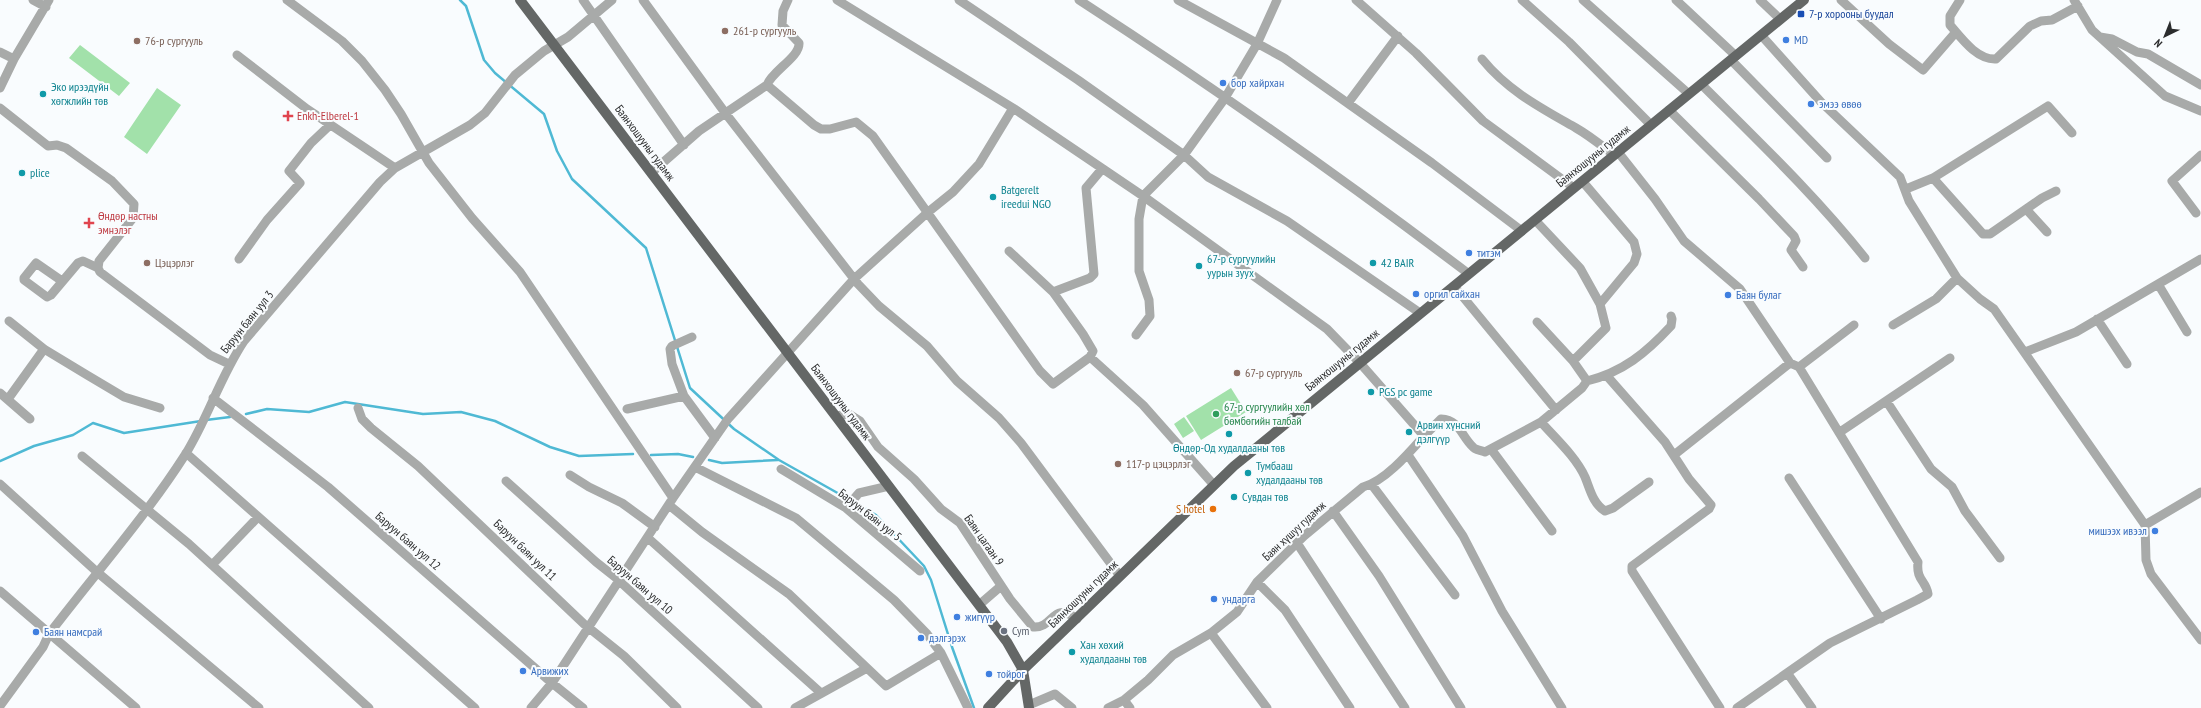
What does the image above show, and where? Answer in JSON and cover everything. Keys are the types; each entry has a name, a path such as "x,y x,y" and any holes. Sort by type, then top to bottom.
{"main road":[{"name":"Баянхошууны гудамж","path":"520,0 1007,642 1023,670 1077,619 1213,484 1804,0"},
{"path":"1023,670 1029,707"},
{"path":"988,708 1023,670"}],"street":[{"path":"0,88 14,59 47,3 33,0"},
{"path":"287,0 342,41 362,61 401,114 423,150 429,163 520,272 671,502 702,532 789,594 886,686 941,653"},
{"path":"583,0 684,145"},
{"name":"Баруун баян уул 3","path":"98,268 100,272 210,355 229,364 244,341 380,182 395,168 423,150 453,136 470,125 485,113 515,75 544,51 568,37 612,0"},
{"path":"643,0 726,114 854,279 879,306 927,346 957,381 999,418 1021,443 1120,576"},
{"path":"651,173 699,131 767,85 771,76 798,49 798,43 782,25 783,11 788,0"},
{"path":"837,0 1013,108 1143,196 1327,329 1360,363 1424,436"},
{"path":"959,0 1078,80 1184,155 1208,177 1287,220 1420,313"},
{"path":"1079,0 1146,43 1225,98 1469,274"},
{"path":"1178,0 1284,58 1348,103 1522,231"},
{"path":"1136,335 1150,316 1149,300 1139,271 1139,218 1143,196 1184,155 1225,98 1258,44 1277,0"},
{"path":"1356,0 1398,36 1483,121 1574,188"},
{"path":"1522,0 1569,42 1651,125"},
{"path":"1583,0 1689,94"},
{"path":"1676,0 1733,58 1826,158"},
{"path":"1760,0 1780,19"},
{"path":"1841,0 1888,44 1922,70 1956,32"},
{"path":"1960,0 1950,16 1950,25 1977,54 1987,60 1996,59 2030,26 2041,21 2052,20 2076,3 2092,30 2165,96 2201,111"},
{"path":"1761,35 1821,102 1890,165 1900,177 1906,189 1909,200 1957,278 1980,299 1994,309 2145,525 2146,560 2151,574 2201,640"},
{"path":"1348,103 1398,36"},
{"path":"2100,37 2112,39 2138,52 2148,54 2201,85"},
{"path":"0,52 14,59"},
{"path":"236,55 330,125 395,168"},
{"path":"1482,59 1507,86 1549,114 1577,128 1616,153 1655,199 1684,241 1740,289 1840,432 1918,562 1917,573 1928,594 1830,644 1737,708"},
{"path":"1701,84 1798,180 1865,258"},
{"path":"767,85 808,121 821,129 856,122 873,136 1040,372 1053,384 1090,357 1093,351 1084,334 1053,292 1009,251"},
{"path":"1906,189 1933,178 2048,106 2072,133"},
{"path":"0,108 48,146 57,145 66,148 112,181 134,204 133,218 99,261 98,268 84,261 78,263 62,281"},
{"path":"531,708 552,683 671,502 728,419 854,279 927,213 953,192 979,164 1013,108"},
{"path":"1668,110 1759,199 1794,236 1796,241 1791,250 1803,267"},
{"path":"239,259 267,220 300,184 289,171 311,143 330,125"},
{"path":"2196,212 2172,182 2201,155"},
{"path":"1053,292 1090,278 1094,274 1086,188 1102,169"},
{"path":"1933,178 1983,234 1990,234 2026,209 2056,191"},
{"path":"1582,182 1634,242 1638,254 1634,263 1600,304"},
{"path":"2026,209 2047,232"},
{"path":"1535,220 1580,268 1600,304 1606,328 1573,361"},
{"path":"2025,352 2076,332 2136,295 2201,259"},
{"path":"1893,325 1936,299 1957,278"},
{"path":"2158,284 2187,332"},
{"path":"1454,286 1556,410"},
{"path":"1552,531 1491,449 1541,422 1582,388 1587,381 1607,376 1620,369 1648,349 1671,326 1671,316"},
{"path":"2097,320 2127,364"},
{"path":"9,321 44,349 124,397 160,408"},
{"path":"1537,322 1573,361 1587,381"},
{"path":"1674,455 1794,365 1854,325"},
{"path":"692,337 672,346 670,349 672,364 684,396 714,438"},
{"path":"8,399 44,349"},
{"path":"1090,357 1143,406 1213,484"},
{"path":"1840,432 1887,402 1950,358"},
{"path":"0,706 43,647 50,634 146,509 186,453 229,364"},
{"path":"1607,376 1643,415 1674,455 1689,479 1711,505 1709,509 1632,566 1632,571 1720,708"},
{"path":"0,393 30,419"},
{"path":"628,409 684,396"},
{"name":"Баруун баян уул 12","path":"213,398 328,487 552,683 583,708"},
{"path":"1887,402 1931,469 1952,487 1965,511 2000,558"},
{"name":"Баруун баян уул 11","path":"358,408 362,419 371,428 418,466 588,627 624,656 677,708"},
{"name":"Баян цагаан 9","path":"836,416 849,414 860,421 878,447 914,478 941,509 960,523 1001,586 1033,626 1041,626 1062,612 1068,612 1077,619"},
{"name":"Баян хүшуу гудамж","path":"1108,708 1124,700 1148,680 1173,655 1210,633 1237,612 1258,582 1297,543 1363,487 1372,485 1408,455 1441,419 1448,420 1456,424 1473,448 1484,452 1491,449"},
{"path":"1541,422 1575,462 1585,476 1598,507 1605,511 1613,508 1649,482"},
{"path":"186,453 474,708"},
{"path":"1408,455 1463,536 1502,611 1562,708"},
{"path":"82,456 212,565 369,708"},
{"path":"695,467 796,518 894,600 927,634 941,653 968,708"},
{"name":"Баруун баян уул 5","path":"781,469 850,502 920,571"},
{"path":"570,475 589,487 622,503 655,527"},
{"path":"1789,478 1881,618"},
{"name":"Баруун баян уул 10","path":"506,481 758,708"},
{"path":"0,484 97,572 259,708"},
{"path":"1372,485 1455,595"},
{"path":"850,502 863,492 889,486"},
{"path":"2145,525 2201,492"},
{"path":"1333,511 1379,576 1461,708"},
{"path":"212,565 258,517"},
{"path":"648,538 821,693"},
{"path":"1297,543 1405,708"},
{"path":"1258,582 1285,610 1350,708"},
{"path":"979,605 1001,586"},
{"path":"0,591 136,708"},
{"path":"1210,633 1267,708"},
{"path":"795,708 810,704 821,693 867,668"},
{"path":"1788,674 1812,708"},
{"path":"1029,707 1055,694"},
{"path":"1055,694 1061,708"},
{"path":"1055,694 1072,708"},
{"path":"1124,700 1130,708"}],"green space":[{"path":"80,45 130,83 119,96 69,58"},
{"path":"157,88 181,105 147,154 124,137"},
{"name":"67-р сургуулийн хөл бөмбөгийн талбай","path":"1231,388 1246,412 1201,440 1186,416"},
{"path":"1184,417 1194,431 1183,438 1174,424"}],"waterway":[{"path":"460,0 466,6 484,60 495,73 544,114 557,151 572,179 646,248 690,388 734,429 779,460 850,500"},
{"path":"246,414 267,409 309,412 345,402 423,414 461,412 495,421 550,447 579,456 633,454"},
{"path":"206,420 230,417"},
{"path":"0,461 34,446 73,435 93,423 124,433 201,421"},
{"path":"651,455 678,454 693,457"},
{"path":"709,460 722,463 778,460"},
{"path":"854,502 876,515 924,566 931,580 952,647 974,708"}],"place":[{"name":"7-р хорооны буудал","path":"1801,14"},
{"name":"261-р сургууль","path":"725,31"},
{"name":"MD","path":"1786,40"},
{"name":"76-р сургууль","path":"137,41"},
{"name":"бор хайрхан","path":"1223,83"},
{"name":"Эко ирээдүйн хөгжлийн төв","path":"43,94"},
{"name":"эмээ өвөө","path":"1811,104"},
{"name":"Enkh-Elberel-1","path":"288,116"},
{"name":"plice","path":"22,173"},
{"name":"Batgerelt ireedui NGO","path":"993,197"},
{"name":"Өндөр настны эмнэлэг","path":"89,223"},
{"name":"титэм","path":"1469,253"},
{"name":"Цэцэрлэг","path":"147,263"},
{"name":"42 BAIR","path":"1373,263"},
{"name":"67-р сургуулийн уурын зуух","path":"1199,266"},
{"name":"оргил сайхан","path":"1416,294"},
{"name":"Баян булаг","path":"1728,295"},
{"name":"67-р сургууль","path":"1237,373"},
{"name":"PGS pc game","path":"1371,392"},
{"name":"67-р сургуулийн хөл бөмбөгийн талбай","path":"1216,414"},
{"name":"Арвин хүнсний дэлгүүр","path":"1409,432"},
{"name":"Өндөр-Од худалдааны төв","path":"1229,434"},
{"name":"117-р цэцэрлэг","path":"1118,464"},
{"name":"Тумбааш худалдааны төв","path":"1248,473"},
{"name":"Сувдан төв","path":"1234,497"},
{"name":"S hotel","path":"1213,509"},
{"name":"мишээх ивээл","path":"2155,531"},
{"name":"ундарга","path":"1214,599"},
{"name":"жигүүр","path":"957,617"},
{"name":"Cym","path":"1004,631"},
{"name":"Баян намсрай","path":"36,632"},
{"name":"дэлгэрэх","path":"921,638"},
{"name":"Хан хөхий худалдааны төв","path":"1072,652"},
{"name":"Арвижих","path":"523,671"},
{"name":"тойрог","path":"989,674"}]}
